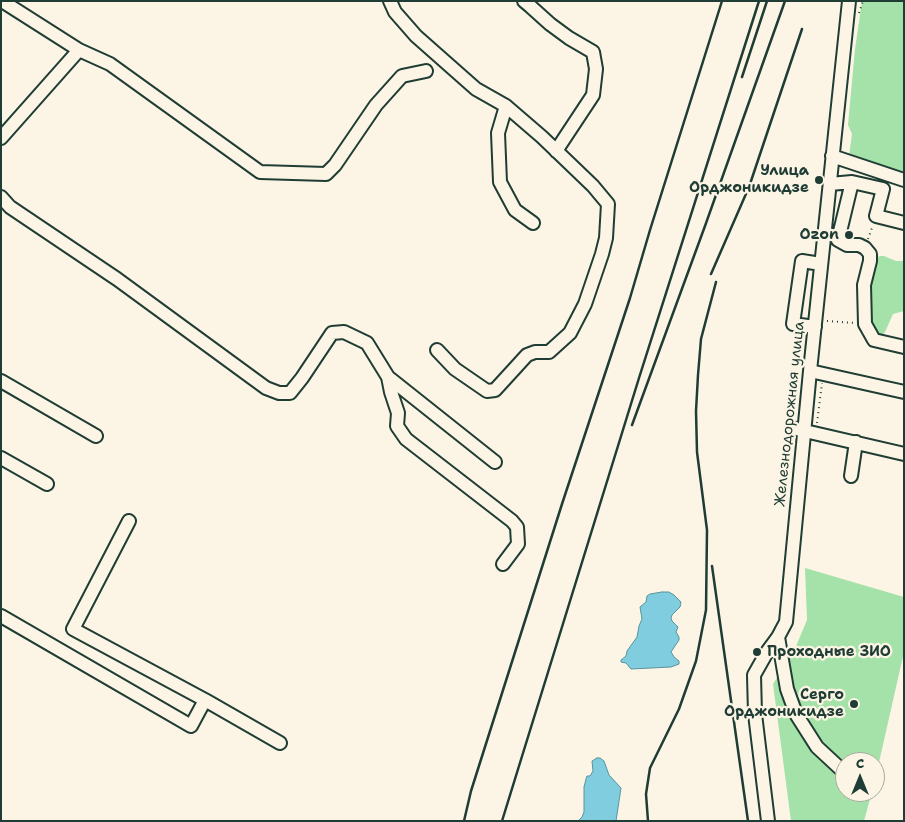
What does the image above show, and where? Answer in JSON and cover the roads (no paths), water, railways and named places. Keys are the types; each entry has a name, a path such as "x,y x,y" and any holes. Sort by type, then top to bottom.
{"street":[{"path":"2,1 79,50 110,64 260,172 326,174 335,165 376,105 402,76 426,71"},
{"path":"390,1 395,12 416,36 476,89 506,106 593,186 608,204 606,238 585,304 570,334 549,352 535,352 527,355 495,390 487,392 455,369 437,350"},
{"path":"524,1 550,24 593,52 596,69 593,95 556,151"},
{"name":"Железнодорожная улица","path":"768,821 755,714 754,675 786,622 804,430 817,372 815,327 849,1"},
{"path":"1,138 79,50"},
{"path":"506,106 498,133 500,182 515,210 532,223"},
{"path":"832,156 904,180"},
{"path":"830,184 852,182 883,189 876,216 904,223"},
{"path":"852,182 838,240 848,245 859,244 870,254 864,285 865,324 874,340 904,347"},
{"path":"1,198 10,207 118,279 266,388 279,393 290,393 332,333 344,332 367,343 388,378 398,413 397,426 406,439 512,521 517,528 518,544 503,564"},
{"path":"815,327 793,324 802,261 821,264"},
{"path":"817,372 904,392"},
{"path":"388,378 495,462"},
{"path":"1,381 96,436"},
{"path":"804,430 904,454"},
{"path":"852,476 856,442"},
{"path":"1,458 47,484"},
{"path":"129,521 73,628 280,743"},
{"path":"1,616 191,726 205,700"},
{"path":"778,637 787,689 796,714 817,747 835,764"}],"water":[{"path":"669,592 681,602 680,607 671,618 678,627 676,632 679,640 671,652 679,661 679,664 671,667 631,669 621,660 626,656 627,651 637,637 642,619 640,607 646,602 647,596"},
{"path":"597,758 604,761 609,775 621,788 616,821 578,821 584,812 584,787 586,779 593,771 592,761"}],"railway":[{"path":"464,821 471,791 630,298 722,1"},
{"path":"502,821 639,378 759,1"},
{"path":"742,77 767,1"},
{"path":"632,425 785,1"},
{"path":"711,274 749,187 802,29"},
{"path":"648,821 646,794 650,768 679,709 696,661 706,610 707,530 697,452 696,411 701,339 716,282"},
{"path":"712,566 748,821"}],"place":[{"name":"Улица Орджоникидзе","path":"819,180"},
{"name":"Ozon","path":"849,235"},
{"name":"Проходные ЗИО","path":"757,652"},
{"name":"Серго Орджоникидзе","path":"854,704"}]}
